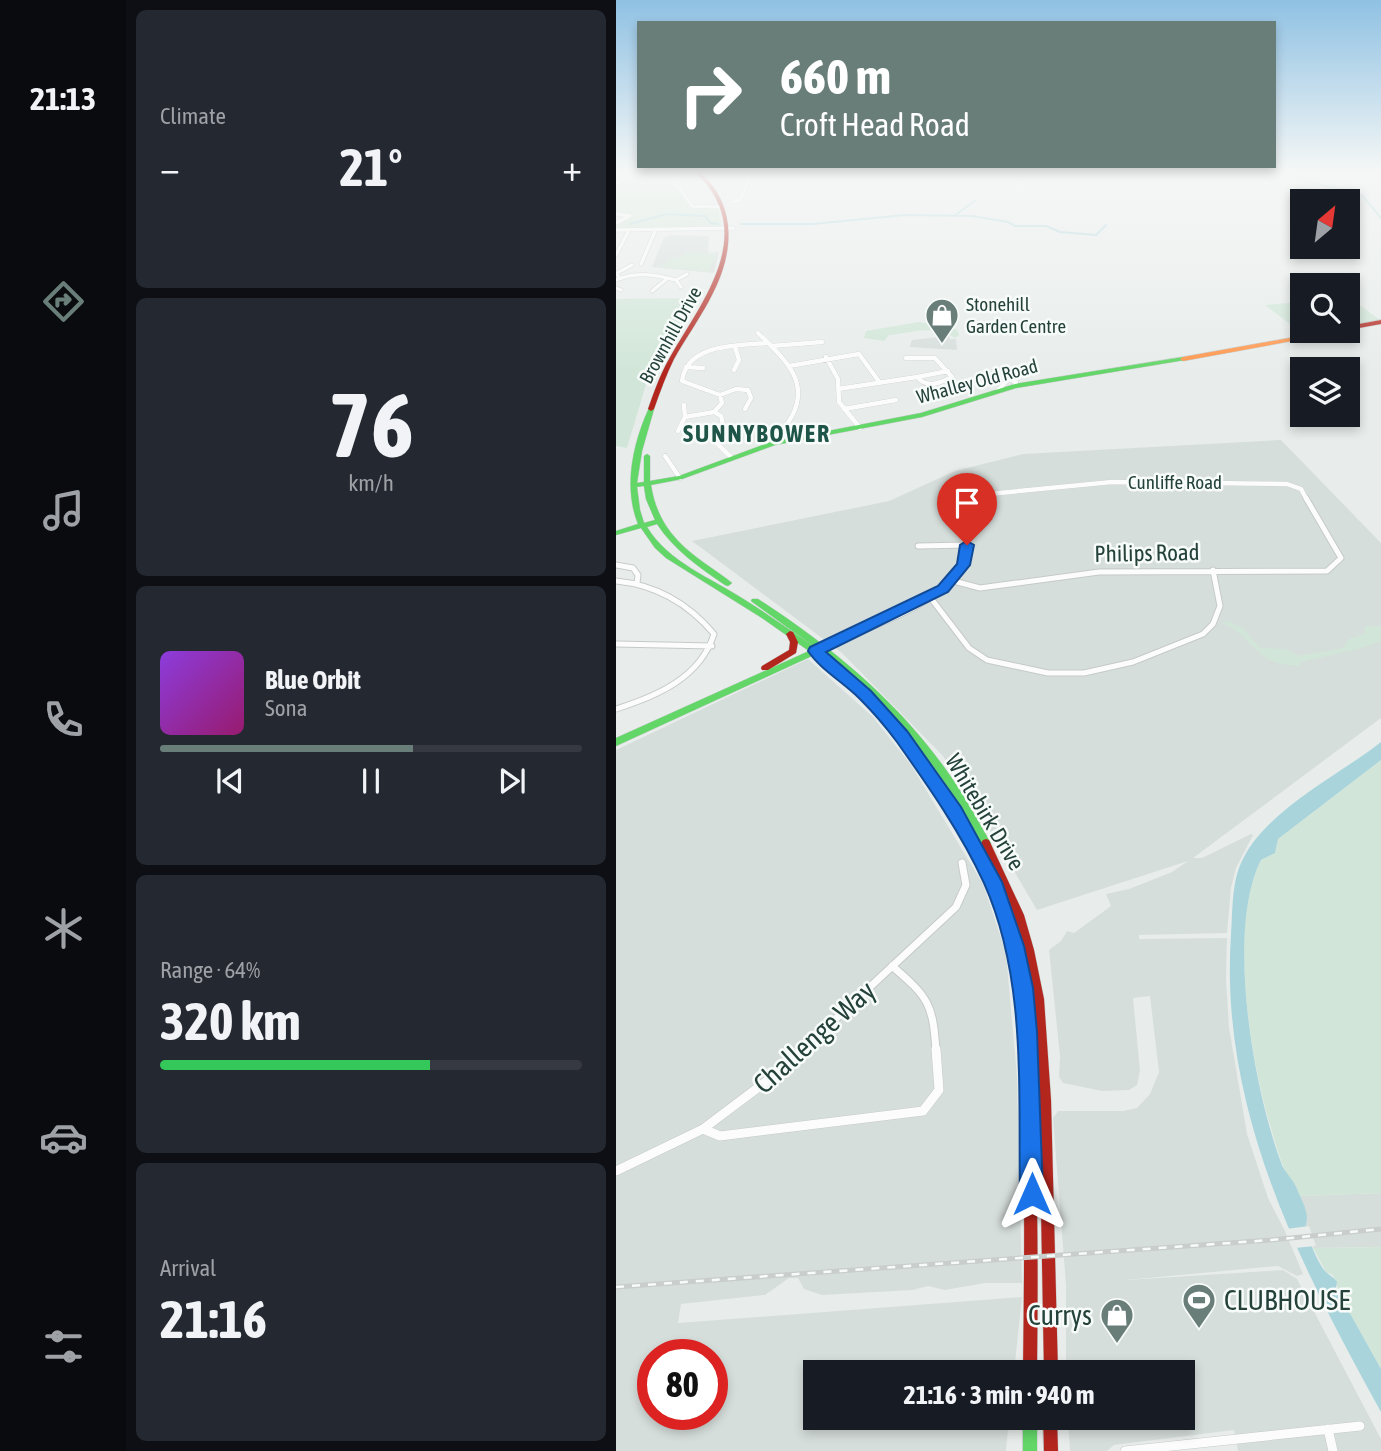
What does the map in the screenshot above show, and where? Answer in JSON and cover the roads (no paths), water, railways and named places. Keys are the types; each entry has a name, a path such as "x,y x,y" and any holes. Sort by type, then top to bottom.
{"main road":[{"name":"Brownhill Drive","path":"642,526 636,513 634,486 645,426 671,359 715,290 729,238"},
{"name":"Brownhill Drive","path":"656,522 648,504 645,465 662,395 672,372 720,292 734,244 733,238"},
{"path":"1360,326 1381,322"},
{"name":"Whalley Old Road","path":"634,486 680,478 782,440 922,415 1015,386 1290,340"},
{"path":"616,533 656,522"},
{"name":"Whitebirk Drive","path":"656,522 667,537 702,566 820,649 886,703 934,763 986,843 1019,917 1029,949 1037,994 1045,1093 1051,1360"},
{"name":"Whitebirk Drive","path":"642,526 677,561 790,635 820,649 866,695 919,759 975,847 993,882 1014,946 1027,1032 1032,1166 1030,1360"},
{"path":"745,683 752,674 793,651 794,642 790,635"},
{"path":"616,742 820,649"},
{"path":"1030,1430 1030,1451"},
{"path":"1051,1430 1051,1451"}],"street":[{"path":"616,255 625,238"},
{"path":"641,264 652,238"},
{"path":"632,265 617,273 617,279 636,275 668,278 676,280 681,287"},
{"path":"676,280 687,274"},
{"path":"636,275 636,283"},
{"path":"652,291 668,278"},
{"path":"758,334 789,366 801,387 795,412 781,433 782,440"},
{"path":"745,409 751,398 750,388 720,395 685,384 681,378 693,357 703,351 735,347 822,342"},
{"path":"734,370 739,360 735,347"},
{"path":"789,366 860,354 880,383"},
{"path":"826,358 838,379 839,402 860,428"},
{"path":"906,358 934,358 948,371 951,378 931,384 922,383 917,377"},
{"path":"686,367 701,366"},
{"path":"838,389 948,371"},
{"path":"685,417 714,412 722,403 720,395"},
{"path":"844,409 896,400"},
{"path":"678,431 685,417 684,405"},
{"path":"714,412 721,416 723,425"},
{"path":"712,439 731,457"},
{"path":"665,456 680,478"},
{"path":"820,649 930,597 963,565 970,534 967,476"},
{"name":"Cunliffe Road","path":"968,496 1112,482 1287,484 1301,489 1341,558"},
{"path":"918,546 967,545"},
{"name":"Philips Road","path":"950,580 972,587 987,587 1099,572 1327,570 1341,558"},
{"path":"616,565 634,568 638,575 636,583"},
{"path":"930,597 967,647 980,657 999,664 1045,673 1080,676 1124,667 1191,641 1209,629 1218,616 1221,605 1213,570"},
{"path":"616,581 636,583 663,592 689,606 714,634 712,646 702,661 685,677 648,698 616,709"},
{"path":"616,644 712,646"},
{"name":"Challenge Way","path":"616,1171 703,1129 772,1077 956,907 967,883 962,863"},
{"path":"703,1129 720,1136 923,1111 939,1090 934,1015 919,988 892,966"},
{"path":"1125,1451 1360,1426"},
{"path":"1328,1429 1333,1451"}],"water":[{"path":"1381,742 1381,760 1278,839 1275,853 1261,860 1250,890 1245,927 1244,968 1254,1055 1272,1134 1282,1165 1295,1184 1305,1207 1307,1232 1317,1258 1323,1269 1337,1282 1336,1288 1381,1369 1381,1412 1295,1242 1271,1184 1252,1124 1238,1062 1231,999 1231,935 1237,875 1255,840 1287,808"}],"railway":[{"path":"616,1287 1271,1240 1381,1229"}],"place":[{"name":"Stonehill Garden Centre","path":"942,345"},
{"name":"CLUBHOUSE","path":"1199,1330"},
{"name":"Currys","path":"1117,1345"}],"district":[{"name":"SUNNYBOWER","path":"757,433"}]}
